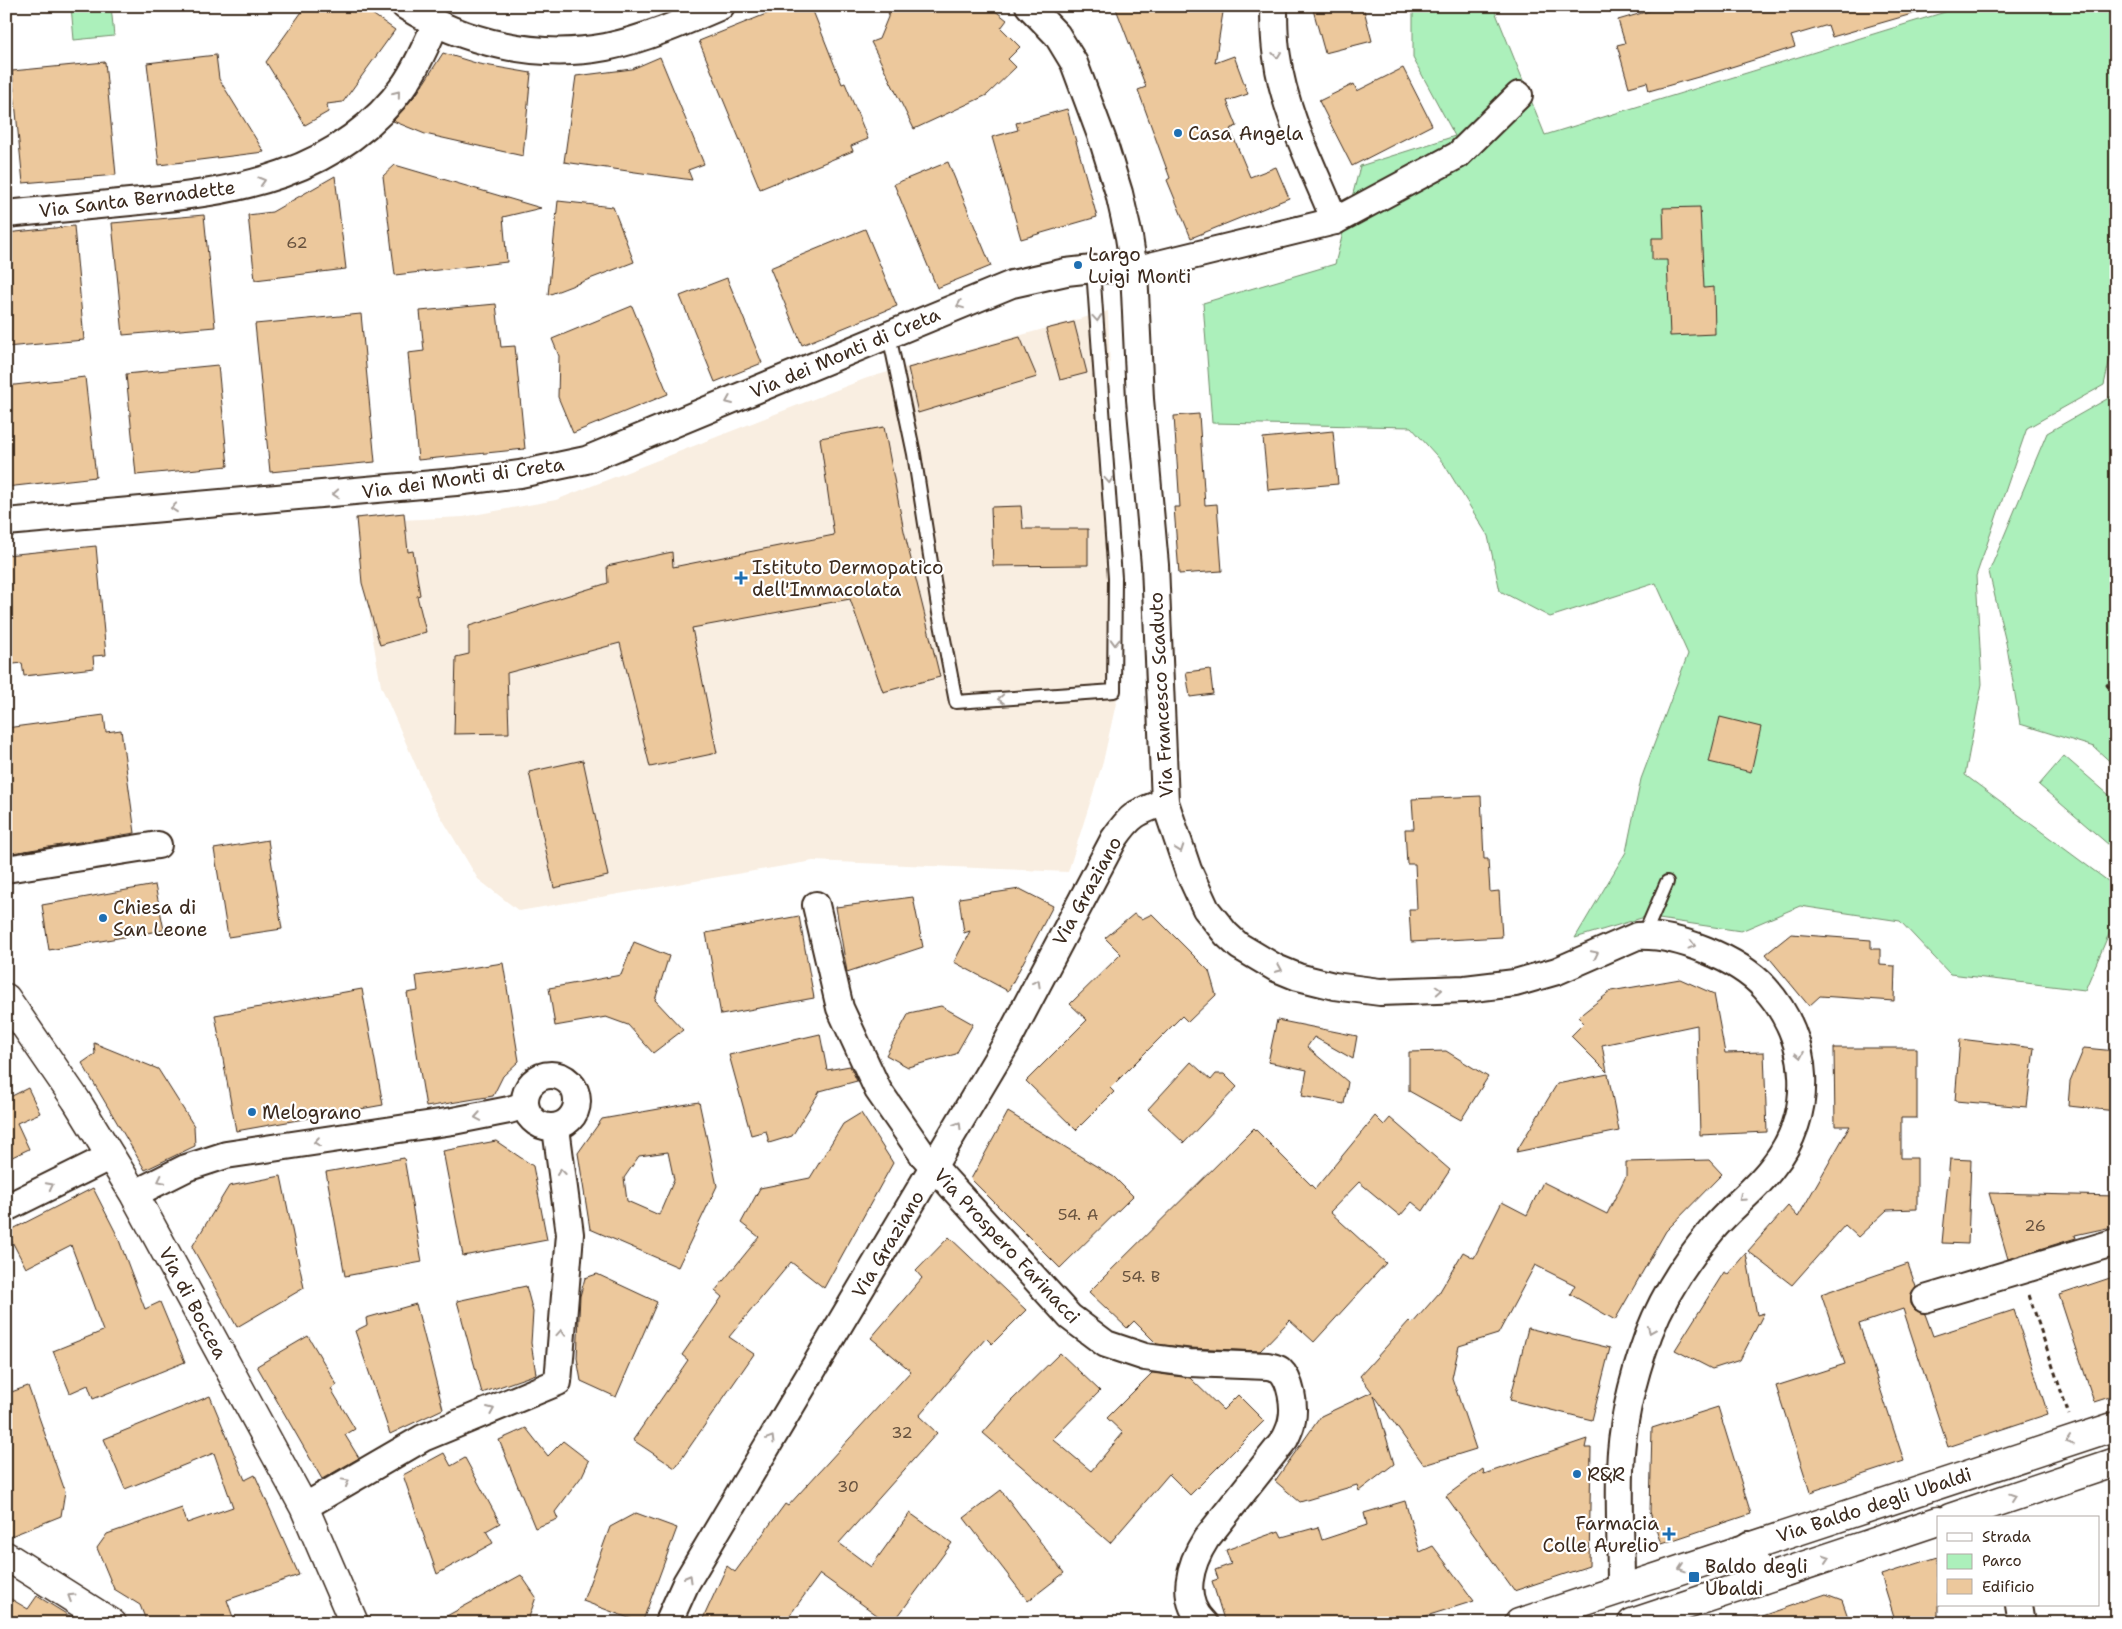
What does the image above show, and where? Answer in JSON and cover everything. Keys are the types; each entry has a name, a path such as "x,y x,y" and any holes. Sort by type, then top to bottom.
{"main road":[{"name":"Via di Boccea","path":"6,998 76,1100 134,1194 304,1507 354,1623"},
{"name":"Via Baldo degli Ubaldi","path":"1519,1623 1749,1545 2116,1426"},
{"name":"Via Baldo degli Ubaldi","path":"1956,1516 2116,1462"},
{"name":"Via Baldo degli Ubaldi","path":"1632,1623 1937,1522"},
{"path":"6,1556 112,1623"}],"street":[{"path":"405,6 436,23 503,46 532,50 570,51 607,47 635,39 721,6"},
{"name":"Via Francesco Scaduto","path":"1029,6 1050,27 1065,46 1081,81 1103,141 1119,193 1134,270 1140,399 1159,624 1165,802 1177,843 1193,882 1213,920 1239,946 1262,962 1308,979 1334,986 1380,992 1481,988 1515,983 1546,975 1630,937 1644,935"},
{"path":"1274,6 1277,58 1290,110 1335,221"},
{"name":"Via Santa Bernadette","path":"6,214 215,192 259,182 301,167 338,146 383,111 406,82 436,23"},
{"path":"1093,269 1134,270 1335,221 1458,155 1518,95"},
{"name":"Via dei Monti di Creta","path":"6,522 369,491 456,482 561,466 600,456 1005,287 1042,276 1093,269"},
{"name":"Via Graziano","path":"668,1623 686,1583 1006,1044 1114,839 1126,821 1134,815 1165,802"},
{"path":"6,869 158,845"},
{"name":"Via Prospero Farinacci","path":"816,905 840,1008 849,1032 878,1090 910,1138 933,1167 968,1203 1070,1317 1106,1344 1124,1351 1153,1358 1189,1363 1268,1366 1279,1370 1284,1377 1288,1386 1293,1411 1292,1422 1285,1439 1197,1553 1190,1576 1189,1594 1197,1616 1204,1623"},
{"path":"1621,1588 1621,1454 1628,1402 1643,1350 1668,1290 1680,1270 1723,1217 1780,1158 1796,1124 1803,1081 1794,1032 1778,1004 1761,984 1744,969 1717,954 1679,942 1644,935"},
{"path":"550,1075 561,1076 571,1083 577,1093 578,1104 574,1115 566,1124 556,1128 542,1127 531,1119 525,1105 525,1095 530,1085 539,1078 550,1075"},
{"path":"134,1194 186,1168 226,1155 453,1121 510,1110 525,1105"},
{"path":"304,1507 423,1438 558,1382 570,1234 556,1128"},
{"path":"6,1208 111,1156"},
{"path":"1925,1299 2116,1242"},
{"path":"1749,1545 1762,1580"},
{"path":"2019,1606 2022,1623"}],"lane":[{"path":"889,334 914,454 939,613 956,702 1114,692 1115,578 1093,269"},
{"path":"1644,935 1667,882"}],"path":[{"path":"2116,678 2107,685 2116,697"},
{"path":"2022,1270 2077,1438"}],"shaded area":[{"name":"Istituto Dermopatico dell'Immacolata","path":"1108,311 1120,685 1103,762 1068,872 813,861 519,911 478,879 431,800 381,686 372,634 358,522 463,517 556,500 867,378"}],"green space":[{"path":"71,6 111,6 114,36 74,40"},
{"path":"1413,6 1493,6 1545,135 1958,8 2116,6 2116,331 2104,385 2027,428 1976,576 1982,684 1965,775 2116,887 2116,917 2085,990 1950,974 1900,921 1800,906 1741,931 1645,917 1575,938 1626,852 1641,779 1688,654 1656,583 1550,617 1500,591 1488,536 1444,464 1411,427 1212,423 1203,303 1335,264 1360,166 1455,136 1413,58"},
{"path":"2116,389 2116,767 2094,747 2020,724 2007,647 1989,572 2047,433 2114,395"},
{"path":"2064,756 2116,801 2116,851 2039,785"}],"building":[{"path":"306,6 361,6 395,30 343,102 327,104 328,112 305,125 266,62"},
{"path":"786,6 811,6 842,84 845,83 868,139 851,146 853,151 760,189 699,41"},
{"path":"889,6 989,6 1007,20 1001,28 1020,47 1008,59 1016,67 987,95 914,129 871,42 879,39 888,17"},
{"path":"1115,6 1224,6 1215,63 1234,56 1248,94 1227,101 1237,126 1230,129 1250,177 1276,167 1289,198 1191,238 1167,180 1170,178 1138,90 1146,87"},
{"path":"1312,6 1363,6 1372,41 1325,53"},
{"path":"1666,6 1918,6 1919,12 1832,37 1828,25 1791,36 1795,47 1709,74 1649,91 1647,82 1629,87 1617,45 1625,43 1618,20"},
{"path":"443,53 479,64 531,73 523,156 425,134 393,121 418,92"},
{"path":"216,55 219,79 264,152 159,165 147,63"},
{"path":"660,57 704,164 688,170 692,180 564,162 576,76 632,69"},
{"path":"105,62 116,175 23,183 12,71"},
{"path":"1403,68 1432,125 1352,166 1319,101 1354,84 1357,91"},
{"path":"1067,109 1097,217 1021,239 992,137 1018,130 1016,123"},
{"path":"948,162 991,266 937,288 894,184"},
{"path":"395,165 541,208 503,217 507,262 395,275 383,176"},
{"path":"335,176 346,269 255,280 248,215 272,212"},
{"path":"558,201 613,207 634,262 548,295"},
{"path":"1700,207 1704,288 1714,287 1715,334 1670,336 1667,260 1652,260 1652,238 1664,238 1663,208"},
{"path":"204,215 215,327 123,335 112,223"},
{"path":"74,226 84,340 6,347 6,233"},
{"path":"865,229 897,306 802,345 770,268"},
{"path":"727,278 762,363 715,382 680,296"},
{"path":"496,304 501,347 515,346 525,449 418,460 408,353 424,351 420,311"},
{"path":"632,306 668,394 573,433 558,397 559,356 552,339"},
{"path":"361,314 375,462 270,472 255,324"},
{"path":"1074,322 1087,373 1060,380 1046,329"},
{"path":"1020,337 1037,377 918,413 908,368"},
{"path":"218,365 228,466 136,475 126,374"},
{"path":"85,377 96,477 6,487 6,386"},
{"path":"1199,414 1205,505 1217,504 1222,571 1179,574 1174,507 1180,507 1174,416"},
{"path":"884,427 904,531 940,677 883,692 850,599 692,628 717,753 650,767 620,643 507,673 509,733 454,734 456,657 469,654 469,626 608,583 607,566 672,552 673,567 834,535 820,438"},
{"path":"1333,431 1338,484 1268,490 1263,438"},
{"path":"1021,506 1023,529 1088,529 1088,565 993,566 991,507"},
{"path":"404,513 408,552 413,551 420,595 417,596 426,632 380,645 362,583 356,518"},
{"path":"96,546 106,655 93,656 94,668 24,676 22,663 6,665 6,555"},
{"path":"1210,669 1213,694 1190,697 1186,672"},
{"path":"104,715 106,732 121,730 135,833 6,854 6,728"},
{"path":"1720,717 1761,727 1751,772 1709,762"},
{"path":"583,760 608,876 554,888 529,772"},
{"path":"1481,796 1484,859 1488,859 1490,892 1499,891 1502,937 1411,942 1409,909 1417,909 1415,864 1407,864 1405,829 1414,829 1412,799"},
{"path":"268,840 282,929 228,937 214,849"},
{"name":"Chiesa di San Leone","path":"155,885 164,930 49,950 42,905"},
{"path":"1020,889 1053,906 1008,991 954,962 970,931 964,933 959,898"},
{"path":"913,897 923,947 847,972 836,907"},
{"path":"1134,914 1142,919 1152,914 1209,971 1216,995 1188,1022 1182,1016 1110,1088 1114,1092 1076,1130 1026,1081 1087,1020 1070,1004 1121,954 1105,938"},
{"path":"799,916 814,998 721,1015 706,933"},
{"path":"1791,934 1871,940 1871,949 1880,949 1880,965 1895,966 1894,1001 1820,996 1809,1006 1766,954"},
{"path":"634,942 669,956 655,1000 683,1030 653,1053 628,1025 606,1017 555,1026 549,988 621,975"},
{"path":"503,963 519,1061 503,1076 493,1096 426,1107 407,993 418,991 416,976"},
{"path":"1680,979 1714,994 1725,1053 1764,1052 1767,1132 1700,1135 1697,1025 1602,1045 1607,1072 1571,1036 1584,1023 1578,1017 1611,991"},
{"path":"362,989 383,1105 236,1131 215,1015"},
{"path":"941,1006 973,1024 956,1054 908,1067 886,1055 909,1013"},
{"path":"1277,1020 1357,1036 1353,1059 1314,1037 1307,1047 1348,1082 1344,1104 1302,1096 1307,1070 1268,1062"},
{"path":"820,1034 827,1070 850,1066 857,1081 820,1091 792,1136 769,1143 766,1131 751,1135 729,1055"},
{"path":"1960,1039 2034,1048 2027,1107 1955,1101"},
{"path":"94,1043 158,1069 194,1126 195,1146 145,1170 82,1063 95,1054"},
{"path":"1834,1048 1917,1048 1917,1118 1901,1118 1901,1158 1917,1158 1917,1209 1887,1210 1858,1237 1845,1225 1792,1285 1748,1251 1788,1206 1798,1217 1850,1126 1835,1126"},
{"path":"2084,1048 2116,1051 2116,1111 2068,1106 2070,1082"},
{"path":"1446,1051 1488,1077 1461,1120 1409,1091 1409,1052"},
{"path":"1191,1062 1211,1080 1216,1074 1224,1074 1237,1087 1184,1143 1148,1109"},
{"path":"1608,1074 1619,1131 1516,1152 1557,1084"},
{"path":"28,1088 40,1113 17,1123 29,1149 6,1160 6,1099"},
{"path":"699,1102 717,1186 678,1267 590,1229 578,1153 602,1119","holes":["668,1152 674,1180 659,1215 627,1201 624,1178 639,1156"]},
{"path":"1008,1112 1114,1177 1133,1196 1060,1268 971,1179"},
{"path":"861,1113 893,1163 824,1288 791,1262 729,1337 754,1354 675,1468 633,1440 688,1360 682,1355 722,1297 715,1291 759,1237 741,1223 760,1188 810,1178 843,1124"},
{"path":"1375,1116 1384,1125 1390,1118 1450,1170 1423,1211 1412,1202 1400,1216 1359,1182 1330,1212 1386,1263 1314,1342 1290,1320 1260,1351 1190,1348 1157,1344 1134,1321 1127,1328 1089,1292 1254,1128 1315,1189"},
{"path":"496,1141 533,1166 547,1240 463,1256 443,1151"},
{"path":"404,1158 422,1262 345,1276 326,1172"},
{"path":"1950,1159 1971,1160 1968,1244 1942,1243"},
{"path":"1709,1160 1722,1174 1666,1231 1615,1320 1570,1294 1575,1285 1535,1265 1498,1334 1459,1346 1452,1378 1476,1449 1424,1465 1374,1395 1394,1464 1359,1491 1357,1485 1300,1502 1275,1481 1321,1416 1372,1392 1360,1376 1409,1321 1412,1324 1439,1293 1463,1252 1474,1258 1502,1202 1527,1215 1543,1182 1607,1214 1626,1176 1626,1162"},
{"path":"281,1176 304,1288 237,1327 192,1247 229,1186"},
{"path":"93,1188 117,1235 145,1309 160,1302 185,1362 93,1399 88,1385 70,1393 53,1351 103,1331 71,1245 26,1268 7,1232"},
{"path":"1989,1193 2116,1196 2116,1226 2075,1235 2076,1238 2008,1259"},
{"path":"949,1237 1026,1310 992,1344 986,1338 919,1416 937,1433 839,1543 871,1567 910,1513 952,1543 893,1623 888,1623 820,1574 784,1623 701,1623 727,1566 735,1572 785,1504 788,1506 911,1371 871,1338 922,1278 916,1271"},
{"path":"1746,1253 1757,1315 1764,1313 1740,1360 1712,1369 1675,1350 1724,1272 1728,1274"},
{"path":"1908,1264 1916,1287 1911,1295 1911,1304 1915,1310 1925,1314 1933,1336 2014,1310 2048,1414 1948,1447 1903,1309 1859,1324 1904,1461 1810,1492 1776,1386 1845,1364 1821,1294"},
{"path":"597,1274 657,1302 616,1397 581,1381 577,1358 580,1296 585,1278"},
{"path":"2116,1276 2116,1395 2094,1402 2059,1295"},
{"path":"526,1286 533,1312 531,1343 536,1374 482,1393 457,1301"},
{"path":"416,1304 443,1409 390,1434 355,1331 367,1325 366,1318"},
{"path":"1528,1328 1610,1348 1592,1420 1510,1400"},
{"path":"308,1336 337,1385 331,1389 355,1429 345,1435 359,1458 322,1479 257,1366"},
{"path":"1060,1353 1100,1391 1053,1439 1091,1471 1123,1433 1107,1418 1152,1373 1190,1378 1223,1410 1238,1395 1264,1421 1190,1495 1169,1474 1110,1543 983,1433 1010,1402"},
{"path":"28,1386 65,1491 61,1516 6,1538 6,1394"},
{"path":"210,1396 245,1480 255,1475 299,1575 227,1600 235,1623 147,1623 140,1605 114,1589 97,1548 107,1534 182,1508 187,1523 233,1507 214,1453 125,1489 104,1439"},
{"path":"1718,1407 1751,1514 1661,1544 1650,1512 1652,1428"},
{"path":"526,1428 548,1456 563,1441 589,1461 582,1476 555,1512 558,1519 535,1528 499,1440"},
{"path":"1587,1439 1585,1448 1591,1448 1589,1566 1514,1591 1446,1496 1483,1469 1484,1474"},
{"path":"444,1453 451,1466 465,1458 500,1523 486,1531 493,1543 437,1574 403,1475"},
{"path":"1001,1490 1064,1573 1028,1601 964,1518"},
{"path":"1405,1501 1420,1552 1433,1546 1474,1601 1404,1623 1225,1623 1212,1581 1218,1579 1215,1570 1231,1564 1226,1550 1279,1531 1282,1537 1318,1527 1322,1540 1367,1525 1364,1513"},
{"path":"636,1513 677,1528 642,1623 583,1601 610,1527"},
{"path":"1937,1557 1938,1623 1896,1623 1881,1575"},
{"path":"521,1575 536,1597 527,1623 434,1623"},
{"path":"1826,1594 1842,1600 1850,1623 1753,1623 1753,1619"},
{"path":"6,1596 28,1609 37,1596 81,1623 6,1623"}],"place":[{"name":"Casa Angela","path":"1178,133"},
{"name":"Largo Luigi Monti","path":"1078,265"},
{"name":"Istituto Dermopatico dell'Immacolata","path":"741,578"},
{"name":"Chiesa di San Leone","path":"103,918"},
{"name":"Melograno","path":"252,1112"},
{"name":"R&R","path":"1577,1474"},
{"name":"Farmacia Colle Aurelio","path":"1669,1534"},
{"name":"Baldo degli Ubaldi","path":"1694,1577"}]}
